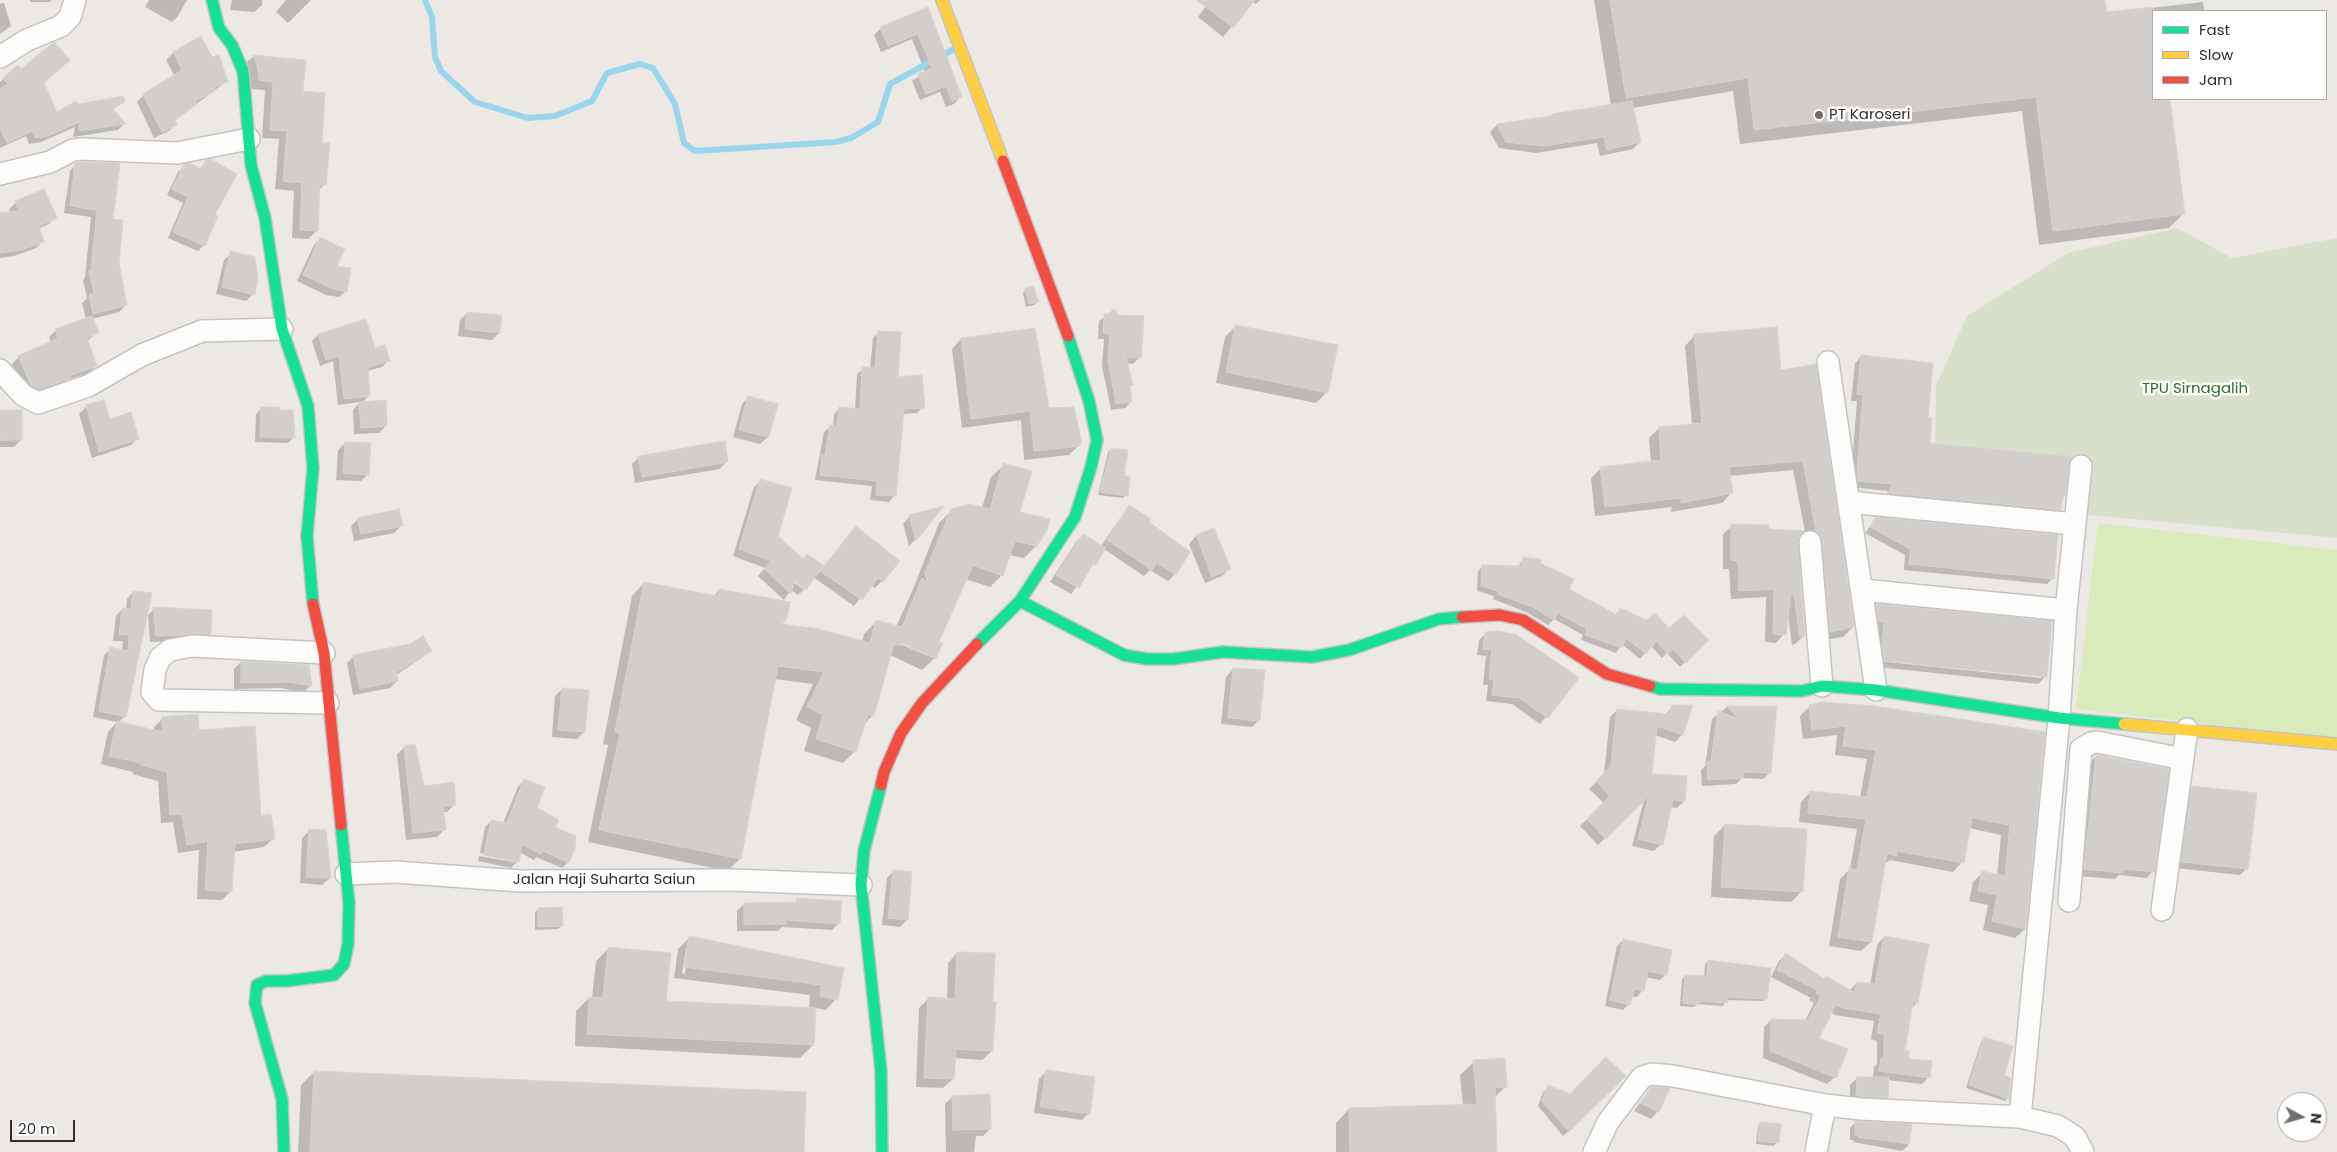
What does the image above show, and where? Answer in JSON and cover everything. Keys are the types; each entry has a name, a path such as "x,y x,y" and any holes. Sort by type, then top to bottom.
{"street":[{"path":"0,57 28,40 61,26 70,18 75,0"},
{"path":"212,0 219,28 232,45 243,71 251,165 265,218 282,328 308,406 314,468 307,536 313,604 324,653 328,703 342,813 349,903 348,944 344,964 340,970 334,975 286,982 263,982 257,985 255,1003 282,1099 285,1138 284,1152"},
{"path":"882,1152 881,1070 862,885 864,851 884,772 901,733 922,703 1000,619 1020,601 1075,517 1096,452 1095,423 1042,264 942,0"},
{"path":"0,174 50,162 73,150 177,153 249,139"},
{"path":"0,370 23,395 38,403 88,386 142,355 202,331 282,328"},
{"path":"1828,362 1876,690"},
{"path":"2020,1118 2059,718 2066,610 2081,466"},
{"path":"1848,502 2075,524"},
{"path":"1810,542 1822,686"},
{"path":"1862,590 2066,610"},
{"path":"1020,601 1124,654 1147,659 1173,659 1223,652 1312,658 1349,650 1439,619 1500,615 1524,620 1562,647 1607,674 1660,689 1802,691 1822,686 1876,690 2059,718 2337,744"},
{"path":"324,653 192,646 170,650 160,658 155,670 152,692 159,700 328,703"},
{"path":"2162,910 2187,729"},
{"path":"2069,901 2081,749 2091,743 2104,743 2182,759"},
{"name":"Jalan Haji Suharta Saiun","path":"346,874 395,872 520,881 732,880 862,885"},
{"path":"1594,1152 1608,1122 1642,1077 1673,1076 1825,1104 1882,1111 2020,1118 2058,1126 2075,1137 2083,1152"},
{"path":"1816,1152 1825,1104"}],"green space":[{"name":"TPU Sirnagalih","path":"2177,228 2232,258 2337,238 2337,538 2079,514 2083,468 1935,449 1936,386 1967,316 2068,253"},
{"path":"2098,523 2337,550 2337,739 2076,709"}],"building":[{"path":"1197,0 1255,0 1233,28"},
{"name":"PT Karoseri","path":"1610,0 2105,0 2107,12 2153,7 2152,100 2170,100 2185,214 2053,231 2036,97 1754,130 1748,78 1626,98"},
{"path":"928,7 962,97 952,101 946,86 926,94 918,74 932,68 918,34 888,46 880,27"},
{"path":"201,36 212,57 219,55 228,82 214,87 215,91 195,101 197,104 175,120 177,125 162,132 143,94 182,70 173,52"},
{"path":"54,42 70,60 44,83 57,112 76,101 78,104 123,96 125,102 112,108 126,124 79,131 80,122 48,136 36,138 32,131 7,143 0,127 0,89 8,84 3,78 18,65 21,69"},
{"path":"253,55 306,60 303,91 325,93 322,143 330,143 326,185 320,184 318,231 300,230 302,183 283,181 287,131 270,130 273,82 259,80 257,65"},
{"path":"1632,101 1641,142 1607,150 1604,137 1544,146 1506,142 1497,124 1552,116 1552,114"},
{"path":"211,159 237,174 215,215 218,216 205,246 173,232 188,197 172,189 184,164 189,163 201,169 206,160"},
{"path":"75,163 120,163 113,219 123,220 119,264 127,305 93,314 89,295 94,293 89,271 91,271 97,210 70,206"},
{"path":"44,189 57,218 39,226 44,242 21,250 0,253 0,213 19,211 15,201"},
{"path":"320,237 345,249 337,266 351,268 347,292 333,289 303,275"},
{"path":"230,251 255,257 258,278 255,295 222,287"},
{"path":"1033,286 1039,302 1029,304 1025,288"},
{"path":"1112,310 1116,310 1117,315 1144,316 1141,358 1126,357 1133,385 1130,386 1132,402 1116,404 1108,360 1110,334 1103,333 1104,314 1111,314"},
{"path":"467,312 502,315 500,333 465,329"},
{"path":"92,316 99,333 87,338 97,366 69,376 70,379 39,389 31,385 18,356 58,338 55,329"},
{"path":"366,319 375,348 385,345 390,361 368,367 370,396 344,399 339,356 326,360 318,334"},
{"path":"1235,325 1338,345 1328,393 1226,372"},
{"path":"1777,327 1781,370 1816,364 1854,627 1830,632 1822,541 1816,532 1803,461 1729,467 1733,493 1681,503 1681,498 1605,507 1600,467 1661,460 1659,427 1702,423 1694,334"},
{"path":"1035,328 1049,408 1074,407 1081,440 1080,446 1034,451 1030,411 971,419 961,338"},
{"path":"878,331 901,332 898,377 922,375 925,408 904,409 896,496 876,495 877,481 820,475 822,455 825,455 830,425 837,426 839,407 860,409 862,367 875,368"},
{"path":"1861,355 1933,363 1928,417 1932,418 1930,443 2073,457 2069,465 2061,510 1888,493 1893,484 1858,481 1857,471 1863,395 1857,394"},
{"path":"748,396 778,404 769,437 739,430"},
{"path":"104,400 110,419 131,412 139,439 99,452 86,405"},
{"path":"386,400 387,426 361,428 359,402"},
{"path":"261,407 279,407 279,410 293,410 295,438 260,437"},
{"path":"0,410 22,410 22,440 0,440"},
{"path":"725,441 728,462 642,477 638,456"},
{"path":"345,442 371,443 369,475 343,473"},
{"path":"1111,448 1128,450 1124,476 1130,476 1128,496 1100,492"},
{"path":"1003,463 1032,471 1020,512 1050,519 1047,531 1037,546 1015,541 1003,576 973,565 939,642 943,643 936,659 902,643 901,646 894,644 874,716 868,714 856,752 816,739 823,715 807,707 824,672 778,666 741,859 599,830 620,733 615,732 644,582 717,596 719,589 790,602 787,618 782,624 819,629 870,643 876,620 902,627 922,578 927,582 925,573 951,509 970,504 990,509"},
{"path":"760,479 792,488 778,536 803,559 807,554 823,565 806,590 794,581 791,594 764,569 771,561 739,549"},
{"path":"1129,505 1151,519 1149,522 1190,552 1176,575 1157,563 1152,570 1107,540"},
{"path":"944,506 916,541 909,515"},
{"path":"399,509 403,526 361,534 357,518"},
{"path":"1875,517 2058,535 2054,579 1909,564 1910,549 1870,527"},
{"path":"1731,524 1769,525 1769,529 1805,531 1799,536 1798,543 1805,636 1800,637 1794,594 1791,594 1786,635 1773,634 1774,589 1739,591 1738,561 1731,560"},
{"path":"856,526 900,561 883,582 878,578 862,600 820,571"},
{"path":"1214,528 1231,569 1212,577 1196,535"},
{"path":"1083,534 1106,548 1096,565 1093,564 1079,588 1056,575"},
{"path":"1523,557 1541,559 1540,563 1574,579 1569,589 1617,615 1620,608 1646,620 1655,613 1669,628 1684,615 1709,640 1686,663 1673,649 1668,654 1656,641 1646,654 1626,638 1622,648 1585,635 1587,629 1558,613 1554,620 1532,607 1498,594 1498,591 1481,586 1482,565 1521,566"},
{"path":"133,591 152,593 126,717 99,711 110,647 128,651 129,635 119,635 122,608 131,609"},
{"path":"1876,604 2052,621 2047,677 1884,661 1882,644 1884,621 1879,622"},
{"path":"153,607 212,610 211,634 156,636"},
{"path":"1499,631 1517,635 1579,678 1548,718 1519,698 1492,695 1494,679 1489,679 1492,650 1483,649 1485,632"},
{"path":"423,636 432,651 396,672 398,681 360,689 353,655 410,644"},
{"path":"241,661 309,665 312,686 289,682 241,683"},
{"path":"1233,668 1265,670 1260,721 1228,718"},
{"path":"562,688 589,690 585,732 558,730"},
{"path":"1823,702 1874,706 2045,732 2026,929 1992,921 1997,895 1978,891 1982,871 2005,876 2010,825 1972,818 1964,863 1897,851 1897,856 1887,854 1872,942 1838,937 1849,868 1857,870 1866,819 1808,813 1810,791 1867,797 1876,750 1843,746 1846,726 1812,730 1809,705"},
{"path":"1672,705 1693,705 1683,735 1657,726 1652,774 1687,776 1685,801 1673,800 1663,845 1638,839 1649,796 1606,839 1587,819 1610,796 1596,781 1611,766 1617,709 1669,714"},
{"path":"1727,706 1777,706 1771,773 1743,772 1743,778 1708,780 1707,762 1711,762 1718,711 1739,719"},
{"path":"198,714 199,730 255,726 261,816 271,814 275,839 235,844 232,892 205,890 208,841 187,845 182,814 170,815 167,772 141,765 141,763 109,756 117,721 163,732 162,717"},
{"path":"415,744 424,786 454,782 456,805 443,806 446,830 413,833 404,746"},
{"path":"2096,755 2169,769 2155,872 2124,869 2123,873 2084,869"},
{"path":"524,779 545,787 537,808 559,820 555,827 576,836 575,849 569,863 543,851 541,854 522,844 519,862 484,855 491,820 507,823"},
{"path":"2192,786 2257,793 2248,869 2181,862"},
{"path":"1725,824 1807,829 1803,892 1721,887"},
{"path":"309,829 326,830 331,878 306,877"},
{"path":"893,870 912,872 908,920 888,918"},
{"path":"797,898 842,901 840,924 786,920 786,924 744,925 744,903 797,902"},
{"path":"562,907 563,926 538,927 538,908"},
{"path":"689,936 844,968 838,1000 820,996 821,985 684,967"},
{"path":"1884,936 1929,944 1918,1003 1913,1002 1905,1051 1909,1051 1909,1059 1932,1061 1930,1078 1879,1071 1881,1058 1884,1058 1884,1034 1877,1033 1881,1014 1843,1008 1836,1005 1819,1038 1848,1049 1836,1078 1770,1051 1771,1019 1808,1020 1821,996 1816,993 1817,990 1777,970 1786,953 1824,979 1826,976 1855,993 1857,982 1875,984"},
{"path":"1623,939 1672,950 1667,975 1648,971 1644,991 1634,989 1630,1005 1610,1000"},
{"path":"608,947 671,953 666,1001 816,1008 814,1045 587,1034 589,997 603,998"},
{"path":"957,952 995,953 993,1002 996,1002 993,1051 956,1049 954,1079 924,1078 928,997 955,999"},
{"path":"1708,960 1771,968 1767,999 1728,997 1727,1003 1699,1001 1699,1005 1683,1003 1685,975 1707,976"},
{"path":"1984,1037 2013,1046 2004,1075 2011,1078 2009,1099 1969,1085"},
{"path":"1606,1057 1626,1076 1569,1132 1542,1101 1548,1085 1570,1094"},
{"path":"1505,1058 1507,1087 1495,1088 1497,1152 1350,1152 1349,1108 1477,1104 1473,1060"},
{"path":"1046,1070 1095,1077 1090,1114 1040,1107"},
{"path":"314,1071 806,1092 804,1152 310,1152"},
{"path":"1857,1077 1889,1077 1888,1098 1856,1096"},
{"path":"1650,1088 1670,1088 1659,1112 1640,1103"},
{"path":"990,1094 991,1129 953,1130 952,1096"},
{"path":"1855,1121 1912,1124 1909,1144 1858,1137 1858,1135 1855,1135"},
{"path":"1760,1122 1781,1124 1779,1143 1758,1141"}],"waterway":[{"path":"425,0 432,17 435,57 441,71 475,102 528,118 555,116 592,101 607,73 640,64 653,68 675,104 684,143 695,151 836,142 851,138 878,122 890,84 954,49"}],"traffic: fast":[{"path":"212,0 219,28 232,45 243,71 251,165 265,218 282,329 308,406 313,468 307,536 313,604"},
{"path":"977,644 1020,601 1075,517 1091,467 1097,440 1089,401 1068,336"},
{"path":"1020,601 1124,655 1147,659 1173,659 1223,652 1312,657 1349,650 1439,619 1462,617"},
{"path":"1650,686 1660,689 1802,691 1822,686 1876,690 2059,718 2124,724"},
{"path":"881,785 864,851 861,885 881,1071 882,1152"},
{"path":"284,1152 282,1099 255,1003 257,985 266,981 286,981 334,975 344,964 348,944 349,903 341,825"}],"traffic: slow":[{"path":"942,0 1003,161"},
{"path":"2124,724 2337,744"}],"traffic: jam":[{"path":"1003,161 1068,336"},
{"path":"313,604 324,653 341,825"},
{"path":"1462,617 1500,615 1523,620 1607,674 1650,686"},
{"path":"881,785 884,772 901,733 922,703 977,644"}],"place":[{"name":"PT Karoseri","path":"1819,115"}]}
